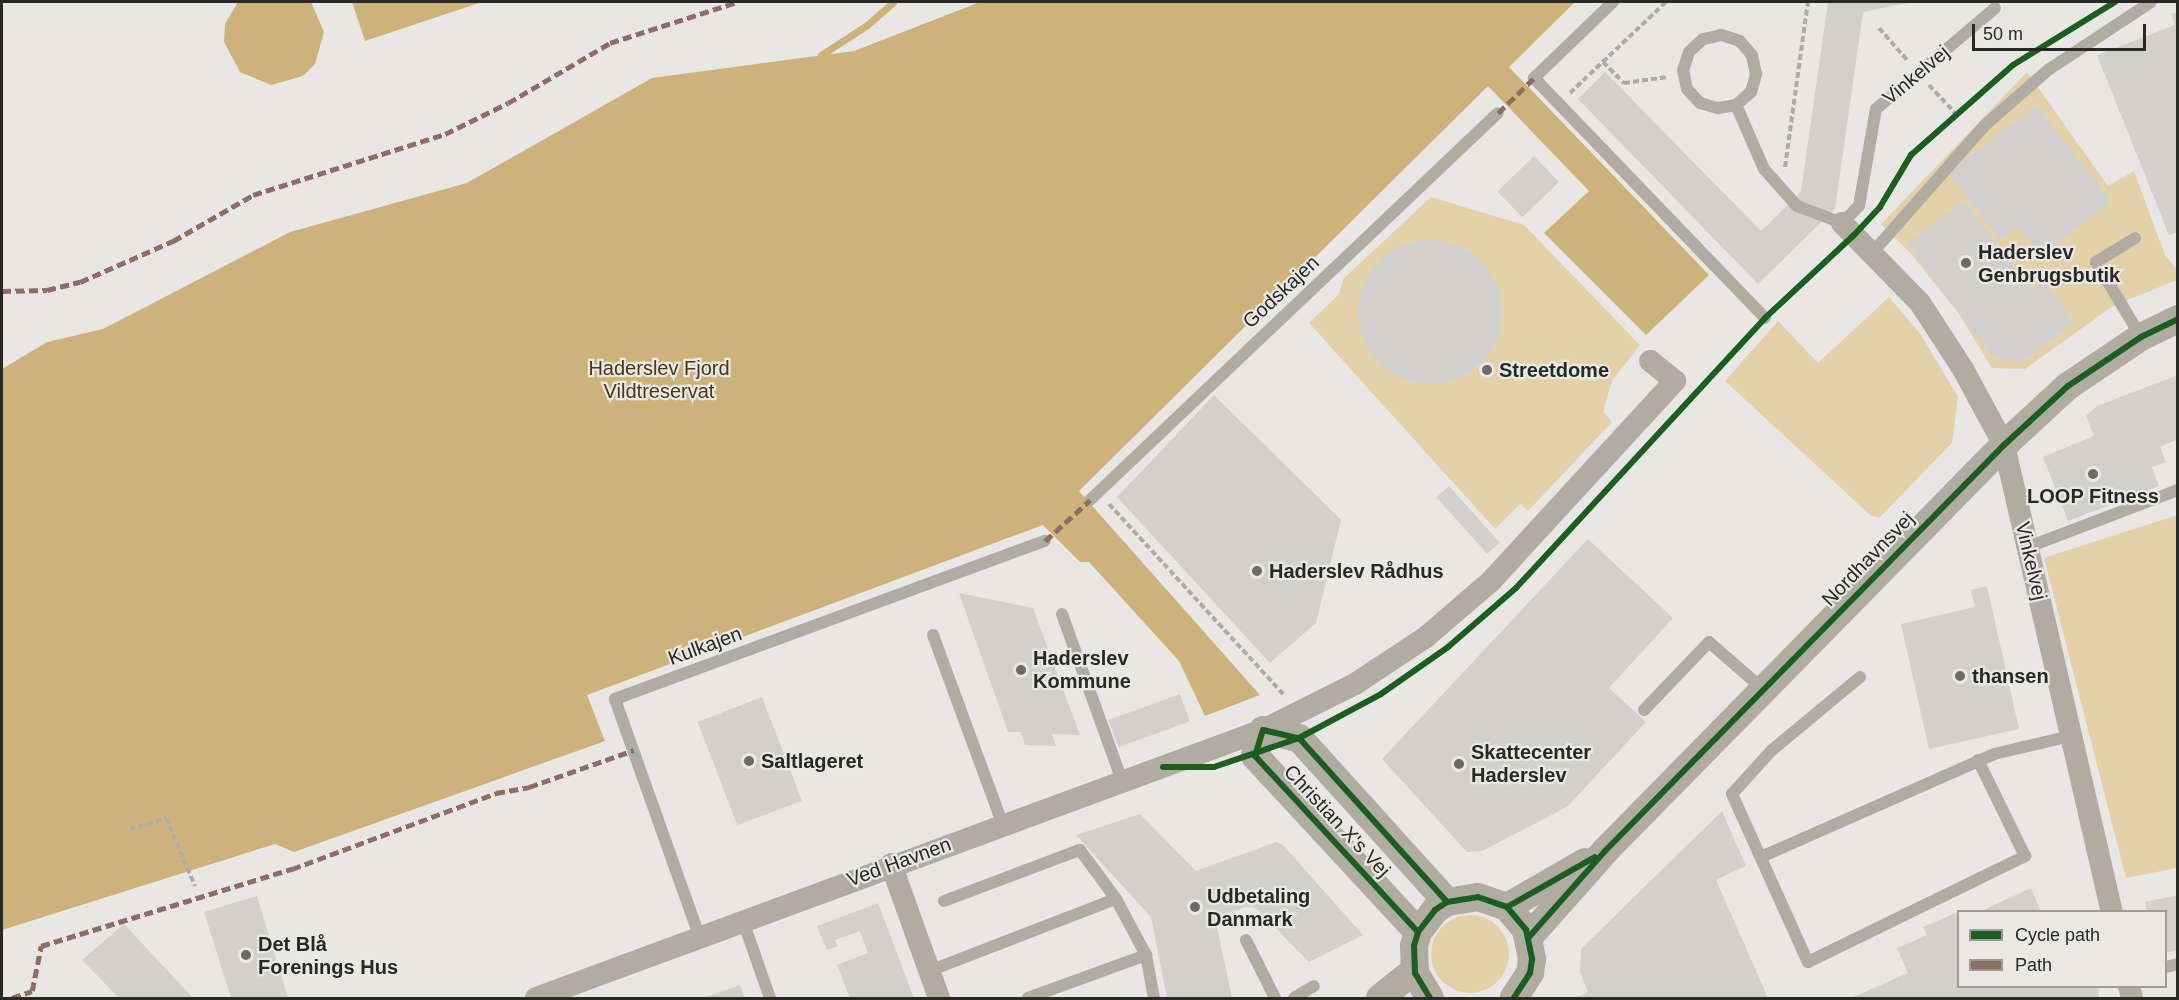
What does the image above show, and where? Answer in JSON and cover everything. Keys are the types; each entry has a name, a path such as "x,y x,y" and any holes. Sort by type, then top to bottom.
{"street":[{"name":"Vinkelvej","path":"1842,223 1873,252 1920,303 1963,369 2004,445 2112,910"},
{"name":"Nordhavnsvej","path":"1529,937 1605,851 2004,445 2068,387 2141,337 2178,318"},
{"path":"1263,730 1355,684 1426,637 1491,581 1676,381 1650,361"},
{"name":"Ved Havnen","path":"536,999 891,864 1263,730"},
{"name":"Christian X's Vej","path":"1418,932 1255,756 1263,730 1299,738 1447,902"},
{"name":"Nordhavnsvej","path":"1507,907 1605,851"},
{"path":"891,864 939,999"},
{"path":"1430,999 1415,970 1414,946 1418,932 1435,910 1447,902 1478,897 1507,907 1519,918 1529,937 1532,959 1523,995"},
{"path":"1380,999 1415,970"}],"lane":[{"path":"1613,2 1534,78 1765,318"},
{"path":"1873,252 1984,126 2048,70 2151,2"},
{"name":"Vinkelvej","path":"1736,105 1764,169 1797,206 1842,223 1859,206 1876,109 1995,8"},
{"path":"1722,35 1740,41 1752,55 1756,74 1750,92 1736,105 1718,108 1708,106 1700,103 1687,89 1683,70 1689,52 1703,39 1722,35"},
{"name":"Godskajen","path":"1094,496 1498,113"},
{"path":"2135,238 2096,262 2141,337"},
{"path":"2028,547 2178,489"},
{"name":"Kulkajen","path":"700,938 615,699 1045,541"},
{"path":"1062,614 1122,781"},
{"path":"933,635 1003,825"},
{"path":"1644,711 1710,642 1765,690"},
{"path":"1860,677 1772,750 1732,794 1808,962 2025,856 1978,760"},
{"path":"1761,857 1978,760 2072,736"},
{"path":"944,902 1080,850 1116,898 1146,955 1154,999"},
{"path":"929,971 1116,898"},
{"path":"743,921 770,999"},
{"path":"1246,940 1275,999"},
{"path":"1028,999 1146,955"},
{"path":"1294,999 1314,986"}],"path":[{"path":"1559,104 1666,2"},
{"path":"1782,189 1808,2"},
{"path":"1603,62 1624,83 1662,78"},
{"path":"1948,120 1963,106"},
{"path":"1094,496 1300,712"},
{"path":"130,829 166,818 195,886"}],"shaded area":[{"path":"238,2 311,2 324,32 315,64 303,76 271,85 240,72 224,42 225,24"},
{"path":"352,2 482,2 365,41"},
{"name":"Haderslev Fjord Vildtreservat","path":"980,2 1575,2 1509,67 1709,275 1646,335 1544,233 1589,191 1488,86 1079,491 1260,695 1205,716 1179,661 1089,562 1080,562 1043,525 587,695 605,741 294,852 275,844 2,930 2,369 47,342 103,329 290,232 467,183 652,78 854,51"},
{"path":"2027,72 2108,186 2134,171 2165,255 2177,270 2177,280 2113,306 2025,369 1992,368 1959,314 1912,255 1881,224"},
{"name":"Streetdome","path":"1431,197 1524,225 1640,345 1612,381 1603,411 1612,422 1528,511 1520,504 1495,529 1309,323 1339,294 1343,279"},
{"path":"1889,297 1921,335 1958,397 1952,443 1879,518 1870,515 1725,381 1778,321 1818,363"},
{"path":"2177,515 2177,868 2126,878 2044,558"},
{"path":"1462,915 1478,915 1492,921 1503,932 1509,946 1509,962 1503,976 1492,987 1478,993 1462,993 1448,987 1437,976 1431,962 1431,946 1437,932 1448,921"}],"building":[{"path":"1828,2 1908,3 1863,12 1835,209 1758,284 1578,99 1605,72 1761,231 1801,192"},
{"path":"2178,12 2178,232 2169,235 2097,55 2175,25 2171,14"},
{"path":"2037,105 2111,202 2041,256 2018,226 2000,240 1948,172"},
{"path":"1534,156 1559,182 1522,217 1497,191"},
{"name":"Haderslev Genbrugsbutik","path":"1964,200 2032,290 2043,282 2074,322 2022,362 1993,357 1907,244"},
{"path":"1430,240 1457,246 1481,261 1496,285 1502,312 1496,339 1481,363 1457,378 1430,384 1403,378 1379,363 1364,339 1358,312 1364,285 1379,261 1403,246"},
{"path":"2178,375 2178,439 2160,447 2166,462 2152,467 2159,486 2068,521 2043,457 2094,436 2086,416 2097,406"},
{"name":"Haderslev Rådhus","path":"1214,395 1341,520 1316,623 1270,663 1117,497"},
{"path":"1449,486 1500,542 1487,554 1436,497"},
{"path":"1588,539 1673,618 1609,688 1646,722 1567,807 1482,851 1467,852 1382,759"},
{"name":"thansen","path":"1987,586 2019,729 1929,749 1901,624 1975,607 1971,590"},
{"name":"Haderslev Kommune","path":"959,593 1033,608 1080,735 1052,734 1056,746 1025,745 1021,732 1008,732"},
{"path":"1180,694 1190,721 1119,747 1109,720"},
{"name":"Saltlageret","path":"762,697 802,801 737,825 698,722"},
{"path":"1722,811 1746,866 1716,880 1768,998 1574,998 1588,992 1580,972 1581,949"},
{"name":"Udbetaling Danmark","path":"1140,814 1196,871 1276,842 1283,845 1363,935 1309,962 1256,908 1246,907 1215,918 1232,998 1167,998 1151,917 1076,835"},
{"path":"2031,888 2040,910 1983,910"},
{"path":"2178,895 2178,950 2167,953 2167,910 2147,910 2145,902"},
{"name":"Det Blå Forenings Hus","path":"257,896 288,998 231,998 204,912"},
{"path":"878,903 914,998 850,998 837,965 868,953 860,931 835,940 838,946 827,950 817,926"},
{"path":"1957,912 1957,988 2098,988 2099,998 1851,998 1908,973 1897,948 1927,935 1923,927"},
{"path":"124,924 193,998 119,998 82,960"},
{"path":"740,985 745,998 703,998"}],"waterway":[{"path":"821,55 867,25 893,2"}],"marked path":[{"path":"2,291 47,290 80,282 173,241 253,195 445,134 508,103 610,43 737,2"},
{"path":"1498,113 1534,78"},
{"path":"1045,541 1090,500"},
{"path":"12,998 32,991 41,946 292,869 496,793 529,787 634,750"}],"cycle path":[{"path":"1163,767 1214,767 1299,738 1381,694 1448,647 1516,588 1765,318 1854,235 1880,207 1911,155 2013,65 2115,2"},
{"path":"1529,937 1605,851 2004,445 2068,386 2141,337 2178,319"},
{"path":"1418,932 1255,756 1263,730 1299,738 1447,902"},
{"path":"1507,907 1595,857"},
{"path":"1430,998 1415,973 1414,946 1418,932 1435,910 1447,902 1478,897 1507,907 1526,930 1532,959 1530,973 1514,998"}],"place":[{"name":"Haderslev Genbrugsbutik","path":"1966,263"},
{"name":"Streetdome","path":"1487,370"},
{"name":"LOOP Fitness","path":"2093,474"},
{"name":"Haderslev Rådhus","path":"1257,571"},
{"name":"Haderslev Kommune","path":"1021,670"},
{"name":"thansen","path":"1960,676"},
{"name":"Saltlageret","path":"749,761"},
{"name":"Skattecenter Haderslev","path":"1459,764"},
{"name":"Udbetaling Danmark","path":"1195,907"},
{"name":"Det Blå Forenings Hus","path":"246,955"}]}
